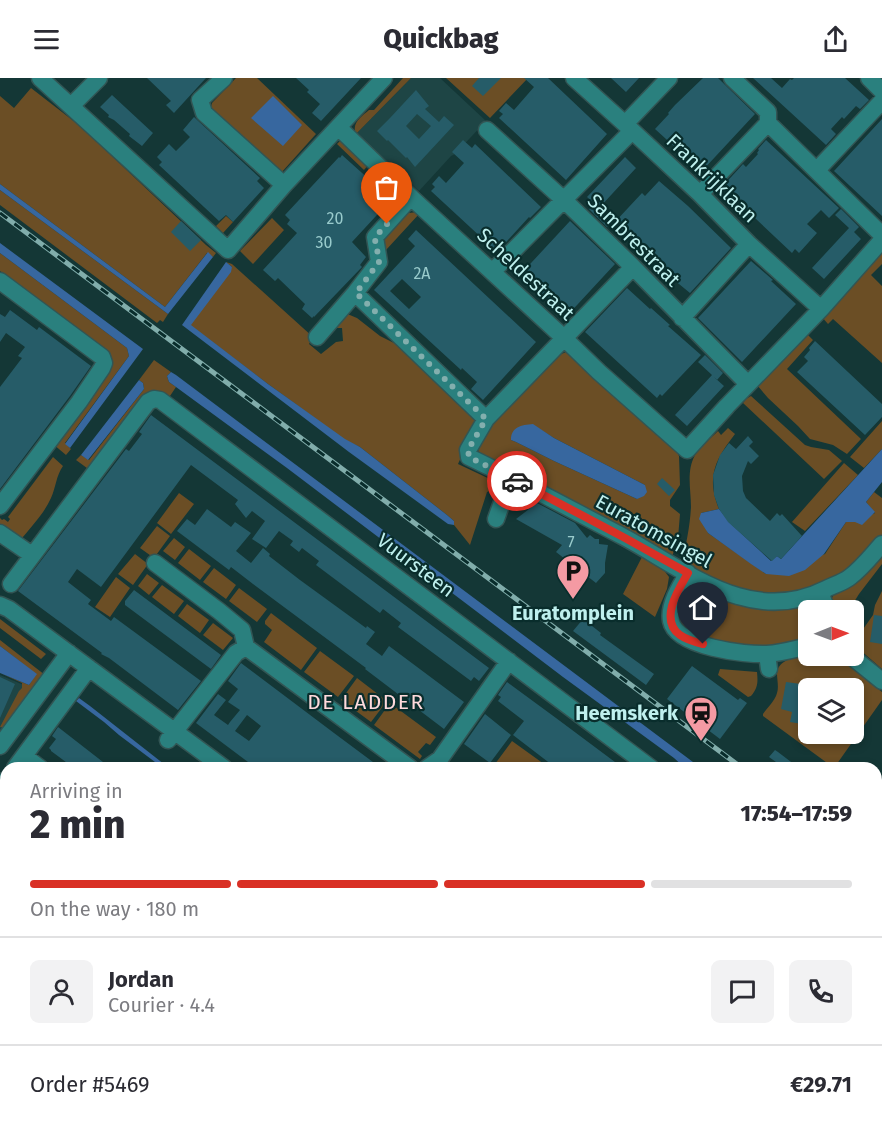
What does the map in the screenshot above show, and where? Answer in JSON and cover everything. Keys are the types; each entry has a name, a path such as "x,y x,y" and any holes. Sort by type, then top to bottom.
{"street":[{"path":"40,78 228,250 284,185 384,78"},
{"path":"72,106 99,78"},
{"path":"224,78 200,100 204,113 284,185"},
{"name":"Frankrijklaan","path":"574,78 821,309"},
{"path":"493,271 564,200 669,78"},
{"path":"700,194 768,123 768,112 732,78"},
{"path":"869,78 882,91"},
{"path":"817,170 882,100"},
{"path":"768,123 882,235"},
{"name":"Scheldestraat","path":"338,127 599,372 687,450 748,384"},
{"name":"Sambrestraat","path":"487,130 633,267 748,384"},
{"path":"317,337 356,293 379,262 375,237 411,197"},
{"path":"748,384 821,309 882,240"},
{"path":"682,318 749,244"},
{"path":"356,293 486,419 633,267"},
{"path":"0,281 102,357 104,363 79,402 0,506"},
{"name":"Vuursteen","path":"32,555 148,402 154,399 160,400 643,762"},
{"name":"Euratomsingel","path":"486,419 468,450 469,457 511,477 713,587 739,598 765,601 796,600 820,592 850,578 882,544"},
{"path":"496,519 511,477"},
{"path":"1,535 32,555 11,584"},
{"path":"155,563 242,630 246,647 402,762"},
{"path":"688,573 670,614 673,628 678,634 726,651 768,662 798,650"},
{"path":"820,592 823,600"},
{"path":"0,605 9,609 86,673 172,736 214,762"},
{"path":"0,612 3,617 66,657"},
{"path":"172,736 236,653 246,647"},
{"path":"0,746 66,657"},
{"path":"441,762 509,661"},
{"path":"863,666 882,681"},
{"path":"20,762 86,673"},
{"path":"172,736 199,762"}],"shaded area":[{"path":"236,78 257,78 316,134 281,173 211,107 212,103"},
{"path":"403,78 411,78 356,134 355,126 358,120 369,110 374,110"},
{"path":"411,78 440,78 486,121 419,191 356,134"},
{"path":"446,78 528,78 490,118"},
{"path":"31,88 80,126 216,253 213,257 207,253 165,307 0,184 0,96 14,108"},
{"path":"341,140 370,163 364,170 337,144"},
{"path":"0,190 168,314 163,322 160,320 157,323 0,205"},
{"path":"406,211 420,213 386,250 382,247 383,236"},
{"path":"226,216 233,222 223,233 216,226"},
{"path":"272,218 284,230 253,264 240,251"},
{"path":"882,251 882,264 871,275 882,286 882,363 833,319 828,324 821,316"},
{"path":"0,253 127,348 129,356 65,443 71,449 66,455 53,444 107,351 0,271"},
{"path":"226,262 232,264 313,337 309,344 321,354 336,342 343,341 342,328 332,328 345,313 357,318 380,336 404,348 481,419 458,464 494,481 501,487 501,493 492,490 487,492 470,545 454,525 454,521 447,515 360,447 345,440 190,325 232,267"},
{"path":"807,334 813,340 787,369 861,439 847,454 833,445 810,439 757,385"},
{"path":"566,352 673,445 679,456 680,485 670,500 670,506 680,514 678,538 672,557 479,453 477,446 483,433 557,356","holes":["533,425 645,485 637,499 511,440"]},
{"path":"154,360 171,372 167,376 169,382 176,387 168,399 164,395 91,471 76,460 81,455 89,460 144,389 143,383 139,380"},
{"path":"751,396 805,445 829,450 842,461 824,479 743,403"},
{"path":"882,421 882,449 864,468 850,457"},
{"path":"728,428 735,434 722,452 713,478 715,498 719,509 701,513 708,533 766,574 825,554 846,522 855,522 875,513 866,502 874,492 882,498 882,535 869,551 837,579 808,591 767,595 729,586 682,563 691,507 692,461 700,449 718,431 721,435"},
{"path":"53,457 63,466 53,494 41,515 19,542 0,528 0,518 8,522 10,519 8,517"},
{"path":"844,463 858,475 805,531 792,522"},
{"path":"179,493 194,504 171,534 157,523"},
{"path":"157,526 170,536 154,558 140,548"},
{"path":"174,538 185,547 175,560 163,551"},
{"path":"189,549 211,566 200,580 178,563"},
{"path":"882,553 882,564 855,600 831,600 836,591"},
{"path":"135,554 148,564 133,585 118,574"},
{"path":"642,557 663,569 669,577 667,589 655,617 623,594"},
{"path":"214,568 236,585 226,599 203,582"},
{"path":"147,574 159,583 149,595 138,586"},
{"path":"116,577 130,588 110,617 95,607"},
{"path":"162,585 184,601 174,614 152,597"},
{"path":"699,587 798,600 798,641 757,647 728,644 687,632 678,620 686,595"},
{"path":"239,588 267,609 257,622 229,601"},
{"path":"882,591 882,669 864,653 864,628 873,615"},
{"path":"187,604 209,620 200,633 178,616"},
{"path":"271,613 317,648 301,670 264,642 272,630 265,624"},
{"path":"0,619 46,654 41,659 0,628"},
{"path":"213,623 233,638 223,650 203,635"},
{"path":"0,640 45,675 6,728 0,727 22,688 22,683 0,673 29,685 36,674 0,646"},
{"path":"320,651 354,676 338,697 304,672"},
{"path":"798,657 798,666 849,666 882,692 882,700 864,726 864,678 798,678 798,742 763,716 777,693 778,668 785,661"},
{"path":"720,669 757,672 757,685 751,696 748,697 718,675"},
{"path":"0,675 33,689 0,732"},
{"path":"357,678 387,701 371,722 341,700"},
{"path":"390,703 436,737 430,745 426,743 418,752 422,756 420,759 374,725"},
{"path":"512,741 541,762 496,762"},
{"path":"801,744 851,744 838,762 826,762"}],"water":[{"path":"273,96 302,125 283,146 251,118"},
{"path":"0,184 165,307 208,252 213,257 168,314 0,190"},
{"path":"0,243 143,349 70,448 65,444 129,356 127,348 0,253"},
{"path":"226,262 232,267 231,272 191,325 268,384 345,439 360,447 447,515 454,521 454,525 448,524 349,452 182,325"},
{"path":"171,372 176,375 693,762 678,762 169,382 167,376"},
{"path":"139,380 143,383 144,389 88,460 81,455"},
{"path":"533,424 554,438 645,485 647,492 637,499 511,440 515,429"},
{"path":"882,449 882,482 866,502 875,512 862,525 846,522 824,554 805,570 789,576 766,574 708,533 699,519 701,513 719,509 732,525 771,561 777,556 781,559"},
{"path":"0,646 37,674 29,685 0,673"},
{"path":"79,698 161,762 155,762 76,701"}],"building":[{"path":"147,78 206,78 174,113 166,105 171,101"},
{"path":"296,78 361,78 321,121 312,113 320,104"},
{"path":"479,78 501,78 483,96 472,86"},
{"path":"524,78 548,78 607,134 566,180 499,118 503,114 499,111 506,103 514,110 534,87"},
{"path":"611,78 639,78 626,92"},
{"path":"703,78 718,78 755,114 702,171 693,163 697,158 682,144 677,149 655,129 675,105"},
{"path":"753,78 771,78 782,88 794,78 845,78 869,100 860,109 856,106 844,119 842,117 831,129 836,134 826,145"},
{"path":"416,90 429,106 425,109 439,122 444,116 454,125 415,167 377,131","holes":["417,114 431,126 419,139 406,126"]},
{"path":"112,95 153,133 142,146 108,117 109,115 100,107"},
{"path":"194,117 260,178 257,181 264,188 233,222 226,215 219,221 159,165 162,162 157,157 169,144 176,151 190,137 183,130"},
{"path":"882,119 882,216 834,171"},
{"path":"463,140 472,148 475,144 541,207 497,252 431,191 435,187 432,184 439,176 446,183 464,163 452,152"},
{"path":"766,140 839,208 829,218 821,210 807,224 817,233 799,253 795,249 792,253 722,187 743,164 746,167 758,154 758,149"},
{"path":"342,155 371,181 368,184 388,203 352,242 366,257 360,265 362,267 312,318 302,309 305,304 278,278 275,281 263,270 297,233 287,224 290,220 285,215"},
{"path":"625,157 636,168 600,207 613,220 607,227 589,209 594,203 587,197"},
{"path":"659,181 731,248 690,293 614,223 642,193 645,196"},
{"path":"841,209 859,227 854,232 861,239 824,279 812,268 849,228 835,215"},
{"path":"181,221 201,240 190,251 171,232"},
{"path":"570,221 615,264 565,318 519,276"},
{"path":"416,230 536,342 483,400 471,389 477,382 374,290 415,246 408,239","holes":["402,279 421,297 409,309 390,291"]},
{"path":"751,261 796,304 742,362 698,318"},
{"path":"627,288 701,355 662,396 660,394 657,398 585,332"},
{"path":"10,310 37,330 39,327 91,366 0,489 0,387 22,358 18,356 25,347 6,333 0,342 0,314 5,317"},
{"path":"815,341 882,404 882,417 865,435 797,372 808,361 804,357"},
{"path":"705,355 723,373 717,380 724,386 687,426 675,415 712,375 698,362"},
{"path":"151,415 489,668 479,681 474,677 471,681 398,627 401,623 383,609 380,613 316,565 319,561 302,548 299,552 290,545 293,541 279,531 266,548 252,539 265,521 252,511 246,518 235,504 238,500 191,465 101,587 77,569 68,582 91,600 88,604 111,621 114,617 201,681 178,710 18,591 126,449 129,451 142,434 139,432"},
{"path":"748,436 753,442 749,446 759,456 751,464 748,461 742,476 746,498 770,521 777,513 780,516 782,514 802,536 781,559 777,556 772,561 728,522 719,509 714,495 713,475 720,455 729,443 736,449"},
{"path":"662,478 675,490 669,496 657,484"},
{"path":"537,503 575,523 587,538 590,535 599,539 599,544 608,545 605,573 596,583 556,552 562,545 516,519"},
{"path":"207,509 231,527 235,522 251,533 236,551 251,563 263,548 270,554 269,556 300,580 366,628 367,626 375,632 366,644 382,656 389,646 464,702 444,729 231,567 229,570 177,531 187,519 195,525"},
{"path":"134,590 221,655 211,669 125,605 125,601"},
{"path":"874,615 882,616 882,644 870,642"},
{"path":"583,619 601,633 600,635 654,674 646,685 573,631"},
{"path":"241,663 373,762 248,762 196,723 218,694 226,700 214,715 228,725 240,710 228,702 238,689 228,681","holes":["247,715 261,726 249,741 235,731"]},
{"path":"692,666 738,700 740,698 747,703 720,739 667,699"},
{"path":"0,677 15,684 0,718"},
{"path":"507,682 615,762 548,762 513,735 524,721 498,701 501,697 498,695"},
{"path":"786,682 798,684 798,723 790,722 792,712 781,709"},
{"path":"485,714 511,735 491,762 464,744"},
{"path":"58,727 103,762 66,762 49,748 56,739 52,736"},
{"path":"775,750 791,762 775,762 769,757"}],"railway":[{"path":"0,213 734,762"}],"way so far":[{"path":"387,224 375,237 379,262 356,293 486,419 468,450 469,457 517,481"}],"place":[{"name":"Euratomplein","path":"573,600"},
{"name":"Heemskerk","path":"701,742"}],"district":[{"name":"DE LADDER","path":"366,702"}],"route":[{"path":"517,481 688,573 676,597 670,614 671,621 678,634 703,644"}]}
